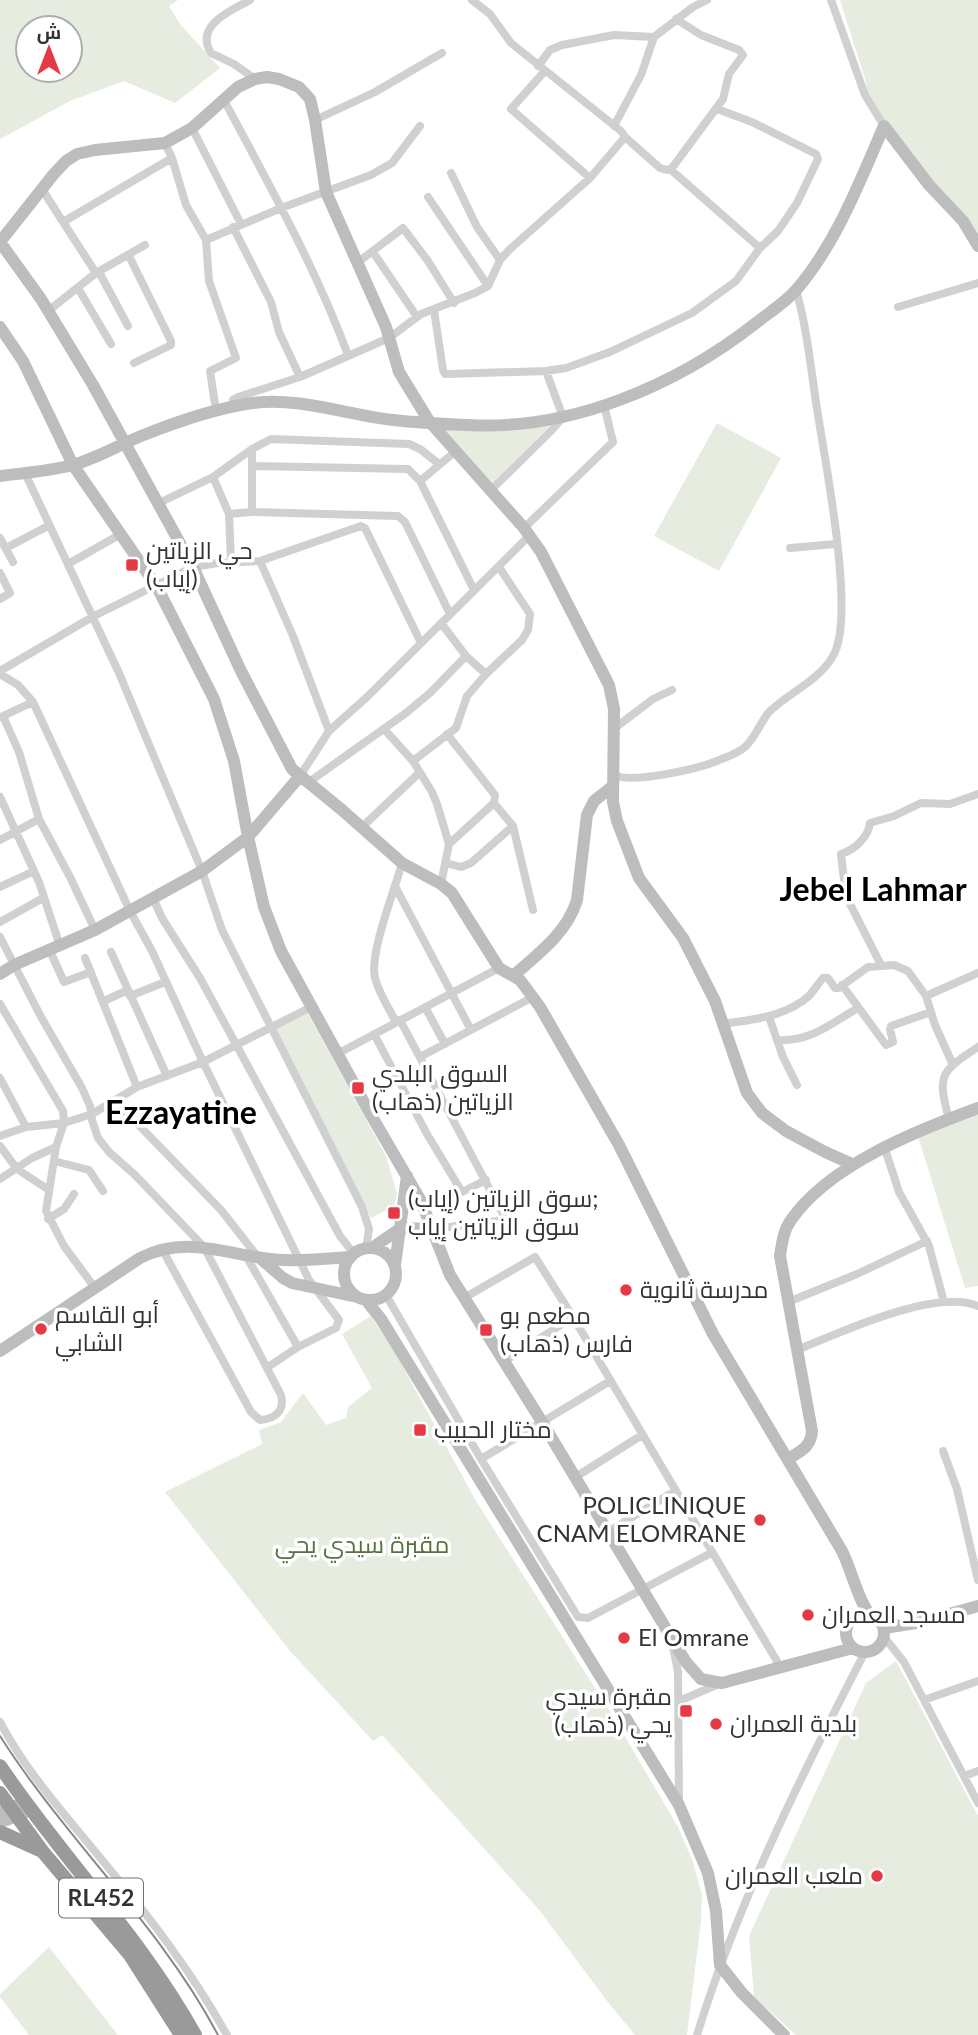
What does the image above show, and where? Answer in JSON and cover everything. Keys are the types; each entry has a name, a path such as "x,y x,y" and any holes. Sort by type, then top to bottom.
{"highway":[{"name":"RL452","path":"0,1766 17,1810 44,1852 130,1955 181,2035"},
{"name":"RL452","path":"0,1793 142,1950 195,2035"},
{"path":"0,1832 44,1852"}],"street":[{"path":"250,0 215,21 208,30 207,39 211,53 256,79"},
{"path":"472,0 490,14 511,43 541,69 614,126 660,168 670,169 760,248"},
{"path":"614,126 641,75 654,37 676,19 707,0"},
{"path":"831,0 865,95 884,126 929,185 963,222 978,246"},
{"path":"670,169 680,161 717,109 723,99 732,68 743,55 743,52 701,35 676,19"},
{"path":"590,178 511,109 541,69 551,50 562,45 614,35 654,37"},
{"path":"315,120 374,92 442,53"},
{"path":"852,1164 802,1140 762,1113 747,1093 715,1001 682,938 639,878 617,821 613,802 614,709 609,685 546,561 527,532 429,421 399,372 389,338 326,192 310,99 299,87 279,79 256,79 239,87 192,128 165,143 96,150 66,161 0,242 48,311 158,504 284,758 292,769 402,863 441,884 457,899 499,968 513,975 534,997 619,1145 713,1334 842,1551 856,1582 862,1604 870,1615 877,1618 904,1662 978,1803"},
{"path":"224,100 281,208 333,315 348,355"},
{"path":"433,310 445,374 566,368 610,352 692,313 736,281 760,248 778,231 797,203 818,158 793,142 717,109"},
{"path":"206,240 237,225 371,174 392,163 419,126"},
{"path":"0,476 73,465 216,411 274,402 312,405 394,420 500,426 529,423 604,405 674,375 709,356 751,327 796,290 822,254 837,227 884,126"},
{"path":"192,128 271,302 279,332 300,377"},
{"path":"234,407 233,400 238,397 300,377 389,338 416,317 488,286 500,260 590,178 625,137"},
{"path":"165,143 186,205 206,240 209,281 236,358 210,371 216,411"},
{"path":"63,222 172,158"},
{"path":"451,173 477,227 500,260"},
{"path":"42,188 98,272 128,326"},
{"path":"428,197 488,286"},
{"path":"357,263 403,228 428,261 453,303"},
{"path":"48,311 98,272 145,245"},
{"path":"373,252 416,317"},
{"path":"129,256 171,345 134,363"},
{"path":"898,306 978,283"},
{"path":"78,288 111,344"},
{"path":"513,975 552,941 573,912 579,890 587,815 594,801 613,780 708,765 742,750 769,712 822,669 834,655 839,640 840,576 806,329 796,290"},
{"path":"0,327 23,361 73,465 157,587 222,718 241,790 248,837 264,907 281,951 407,1176 433,1229 450,1275 505,1361 686,1662 701,1679 722,1683"},
{"path":"546,371 563,416"},
{"path":"304,779 329,731 499,567 527,532 613,442 604,405"},
{"path":"491,490 563,416"},
{"path":"158,504 213,477 251,449 271,439 397,443 420,449 439,464"},
{"path":"251,449 252,512"},
{"path":"420,481 456,451"},
{"path":"252,466 408,469 420,481 474,590"},
{"path":"25,473 48,526 94,616 202,871 222,930 362,1207 369,1229 361,1252"},
{"path":"213,477 229,514 231,561"},
{"path":"229,514 252,512 398,516 405,522 450,614"},
{"path":"268,1367 336,1328 337,1315 314,1289 130,911 33,702 18,685 0,672 94,616 192,568 231,561 260,561 351,528 363,527 372,522 371,516"},
{"path":"6,548 48,526"},
{"path":"363,527 421,643"},
{"path":"68,564 121,534"},
{"path":"0,538 13,562"},
{"path":"790,548 836,544"},
{"path":"260,561 293,636 329,731"},
{"path":"413,761 456,728 467,696 522,640 530,620 528,610 499,567"},
{"path":"0,573 10,593 0,599"},
{"path":"441,624 466,656 486,674"},
{"path":"0,974 14,965 95,930 202,871 248,837 304,779 384,729 431,692 466,656"},
{"path":"615,728 653,699 672,690"},
{"path":"33,702 2,717 19,751 39,819 95,930"},
{"path":"384,729 413,761 432,792 449,844 441,884"},
{"path":"447,734 495,795 494,803 449,844"},
{"path":"362,827 419,774"},
{"path":"881,965 846,896 841,854 856,846 870,824 877,820 894,816 921,803 950,804 978,794"},
{"path":"1,802 44,898 64,982 91,972"},
{"path":"494,803 513,826 533,910"},
{"path":"0,840 39,819"},
{"path":"446,863 461,867 471,863 513,826"},
{"path":"402,863 381,928 374,970 376,982 420,1057 506,1220 433,1229 401,1228 361,1252 346,1266 345,1281 353,1294 363,1299 381,1319 679,1805 708,1873 716,1911 720,1965 742,1993 783,2035"},
{"path":"0,887 34,871"},
{"path":"396,888 471,1030"},
{"path":"0,922 44,898"},
{"path":"153,898 162,918 200,978 340,1236 361,1252"},
{"path":"0,937 82,1088 92,1114 95,1133 109,1152 135,1175 204,1247 268,1367 283,1401 277,1415 270,1420 260,1420 251,1412 162,1249"},
{"path":"111,952 167,1076"},
{"path":"85,958 137,1087"},
{"path":"724,1024 769,1017 790,1009 805,998 823,978 829,979 835,988 860,971 881,965 894,965 908,971 926,996 953,1065"},
{"path":"337,1054 499,968"},
{"path":"926,996 978,973"},
{"path":"104,1002 165,982"},
{"path":"842,985 887,1046 893,1043 891,1026 931,1012"},
{"path":"420,1057 534,997"},
{"path":"0,1004 63,1111 64,1123 54,1161 46,1212 64,1246 95,1288"},
{"path":"0,1136 26,1127 64,1123 92,1114 137,1087 203,1062 311,1007"},
{"path":"425,1007 445,1044"},
{"path":"777,1040 807,1038 858,1008"},
{"path":"769,1017 797,1085"},
{"path":"374,1034 427,1134 462,1192 485,1180"},
{"path":"949,1119 941,1083 953,1065 978,1047"},
{"path":"0,1078 26,1127"},
{"path":"103,1108 112,1108 128,1114 221,1210 259,1257 283,1279 301,1287 363,1299 384,1296"},
{"path":"788,1459 807,1447 811,1437 810,1412 780,1256 785,1231 798,1212 825,1185 852,1164 924,1129 978,1108"},
{"path":"0,1146 17,1169 49,1190"},
{"path":"0,1179 33,1158 57,1147"},
{"path":"885,1149 898,1192 927,1241 944,1302"},
{"path":"54,1161 89,1170 103,1191"},
{"path":"381,1319 384,1296 394,1283 394,1265 407,1176"},
{"path":"48,1219 64,1209 74,1194"},
{"path":"788,1302 927,1241"},
{"path":"0,1351 140,1258 162,1249 204,1247 285,1260 384,1252 394,1265"},
{"path":"245,1254 298,1348"},
{"path":"464,1298 535,1257 781,1668"},
{"path":"384,1296 574,1613 584,1619 589,1618 711,1552"},
{"path":"797,1350 865,1322 944,1302 978,1306"},
{"path":"505,1361 573,1317"},
{"path":"481,1459 610,1381"},
{"path":"575,1478 642,1436"},
{"path":"943,1451 957,1489 978,1580"},
{"path":"608,1532 675,1491"},
{"path":"679,1701 722,1683 877,1648 884,1633 978,1606"},
{"path":"859,1650 846,1635 850,1622 856,1617 870,1615"},
{"path":"671,1638 678,1672 679,1805"},
{"path":"697,2035 720,1965 859,1650"},
{"path":"923,1700 978,1681"},
{"path":"0,1722 35,1777 163,1934 227,2035"},
{"path":"964,1776 978,1771"},
{"path":"0,1822 17,1810"}],"green space":[{"path":"0,0 178,0 169,6 180,24 220,68 175,103 124,81 70,101 0,139"},
{"path":"840,0 978,0 978,243 868,98 866,82"},
{"path":"556,420 490,485 438,427"},
{"path":"717,423 781,458 719,571 654,536"},
{"path":"307,1012 386,1156 397,1193 394,1206 371,1218 274,1028"},
{"path":"978,1111 978,1286 965,1288 917,1133"},
{"name":"مقبرة سيدي يحي","path":"371,1316 397,1356 476,1501 611,1713 678,1827 693,1862 702,1895 687,2035 635,2035 540,1911 382,1735 373,1741 290,1651 165,1492 262,1444 259,1430 281,1422 303,1393 326,1425 346,1418 348,1407 372,1388 342,1334"},
{"name":"ملعب العمران","path":"896,1661 978,1816 978,2035 796,2035 754,1997 749,1936 866,1683"},
{"path":"49,1947 118,2035 29,2035 0,1994"}],"tram line":[{"path":"0,1736 54,1811 169,1956 218,2035"}],"place":[{"name":"حي الزياتين (إياب)","path":"132,565"},
{"name":"السوق البلدي الزياتين (ذهاب)","path":"358,1088"},
{"name":"سوق الزياتين (إياب); سوق الزياتين إياب","path":"394,1213"},
{"name":"مدرسة ثانوية","path":"626,1290"},
{"name":"أبو القاسم الشابي","path":"41,1329"},
{"name":"مطعم بو فارس (ذهاب)","path":"486,1330"},
{"name":"مختار الحبيب","path":"420,1430"},
{"name":"POLICLINIQUE CNAM ELOMRANE","path":"760,1520"},
{"name":"مسجد العمران","path":"808,1615"},
{"name":"El Omrane","path":"624,1638"},
{"name":"مقبرة سيدي يحي (ذهاب)","path":"686,1711"},
{"name":"بلدية العمران","path":"716,1724"},
{"name":"ملعب العمران","path":"877,1876"}],"district":[{"name":"Jebel Lahmar","path":"873,890"},
{"name":"Ezzayatine","path":"181,1113"}]}
